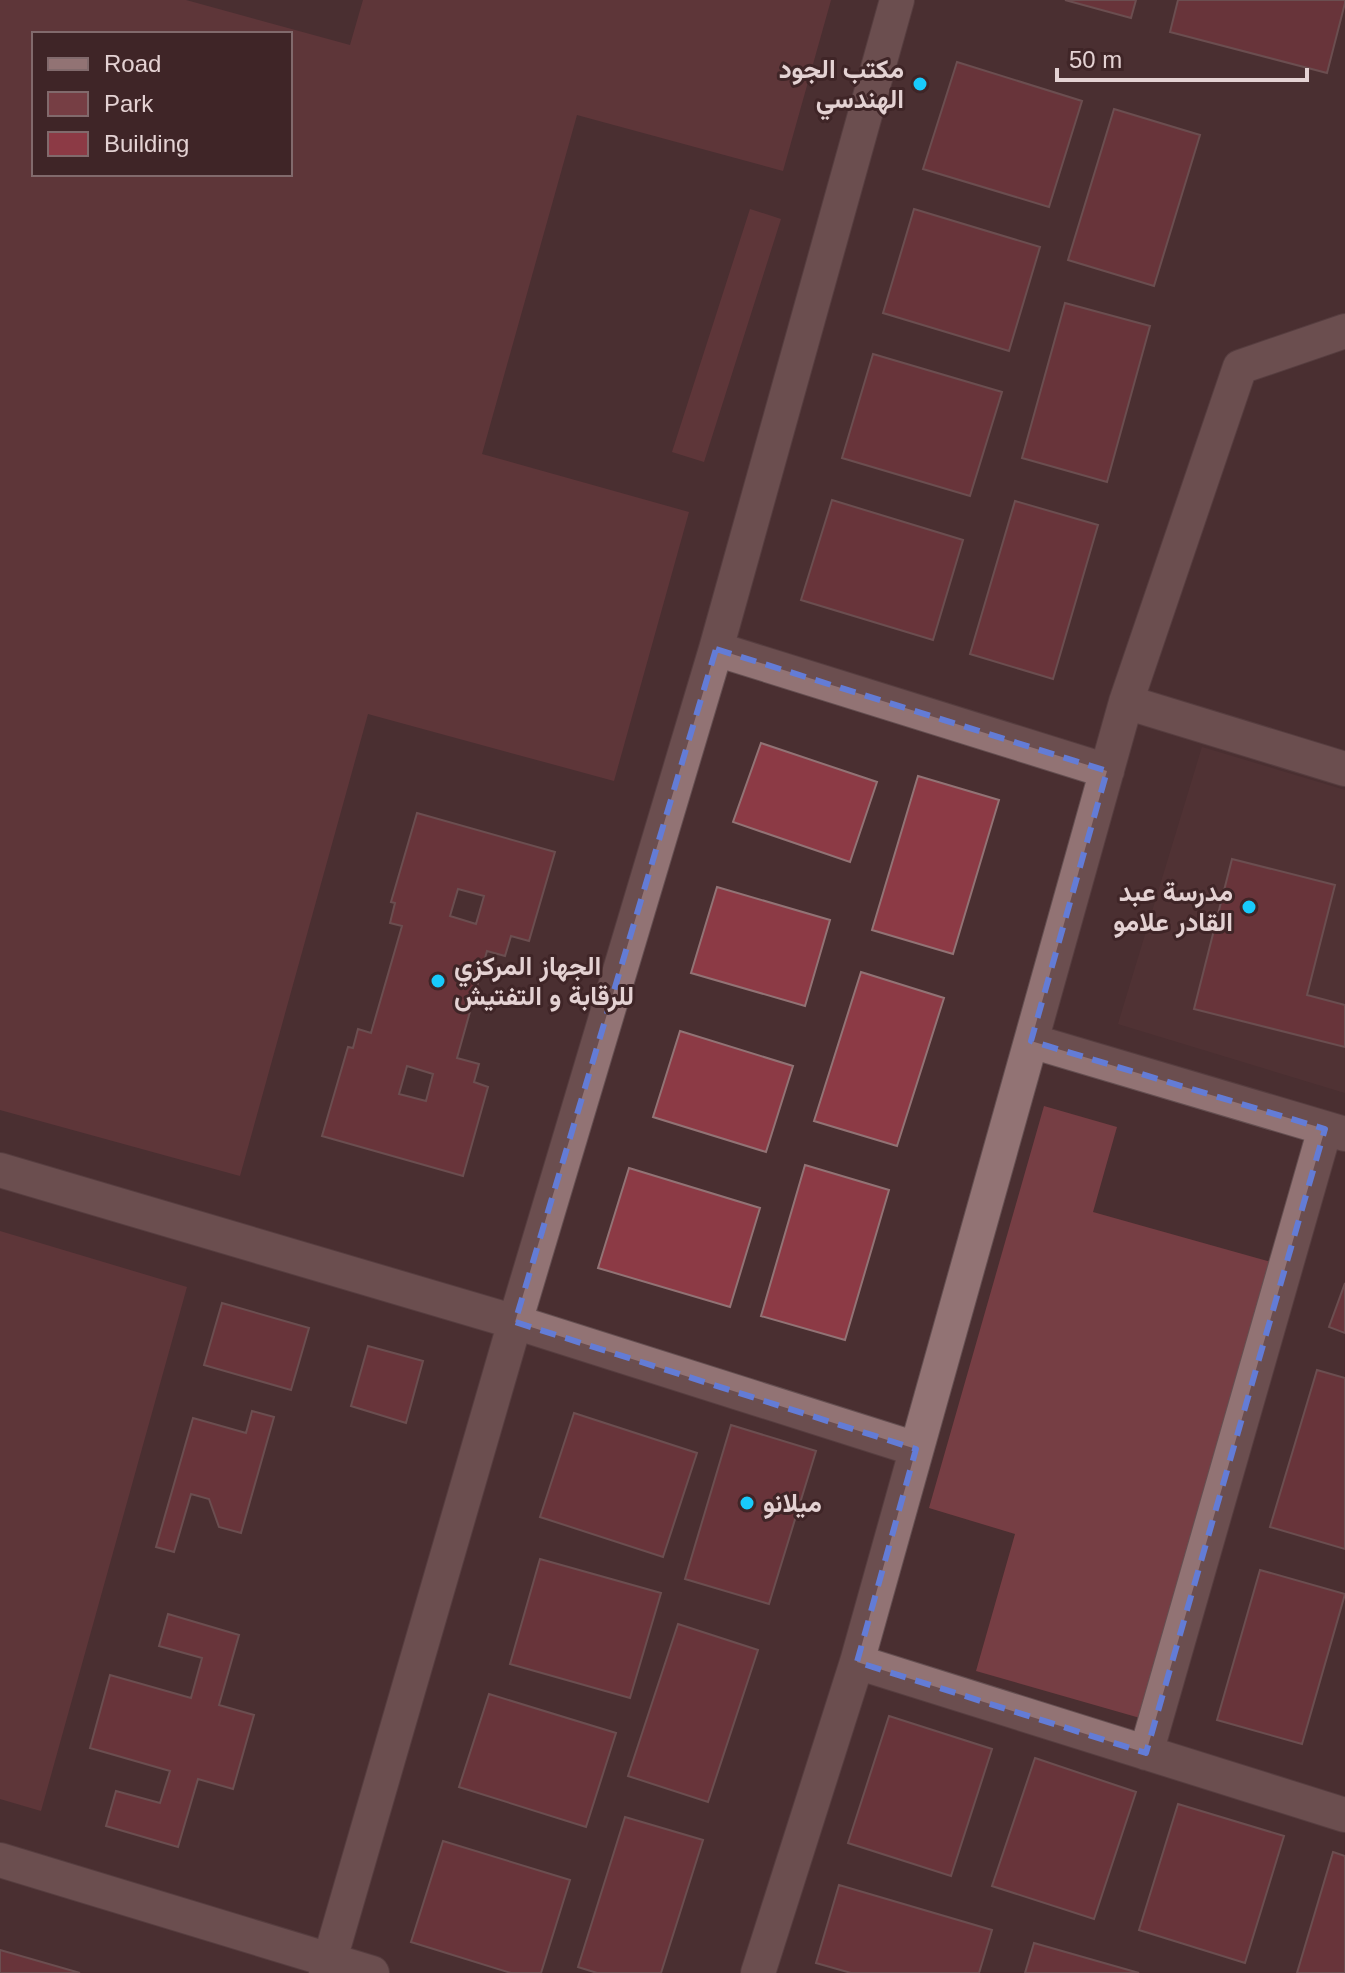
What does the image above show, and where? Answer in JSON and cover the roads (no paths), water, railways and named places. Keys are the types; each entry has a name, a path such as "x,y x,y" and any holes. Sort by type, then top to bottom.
{"street":[{"path":"328,1968 515,1322 716,649 897,0"},
{"path":"758,1973 857,1662 1126,702 1240,367 1345,331"},
{"path":"716,649 1107,771"},
{"path":"1126,702 1345,769"},
{"path":"1031,1041 1335,1132 1146,1753"},
{"path":"0,1170 515,1322 916,1449"},
{"path":"857,1662 1345,1815"},
{"path":"0,1860 328,1968 372,1973"}],"place":[{"name":"مكتب الجود الهندسي","path":"920,84"},
{"name":"مدرسة عبد القادر علامو","path":"1249,907"},
{"name":"الجهاز المركزي للرقابة و التفتيش","path":"438,981"},
{"name":"ميلانو","path":"747,1503"}]}
